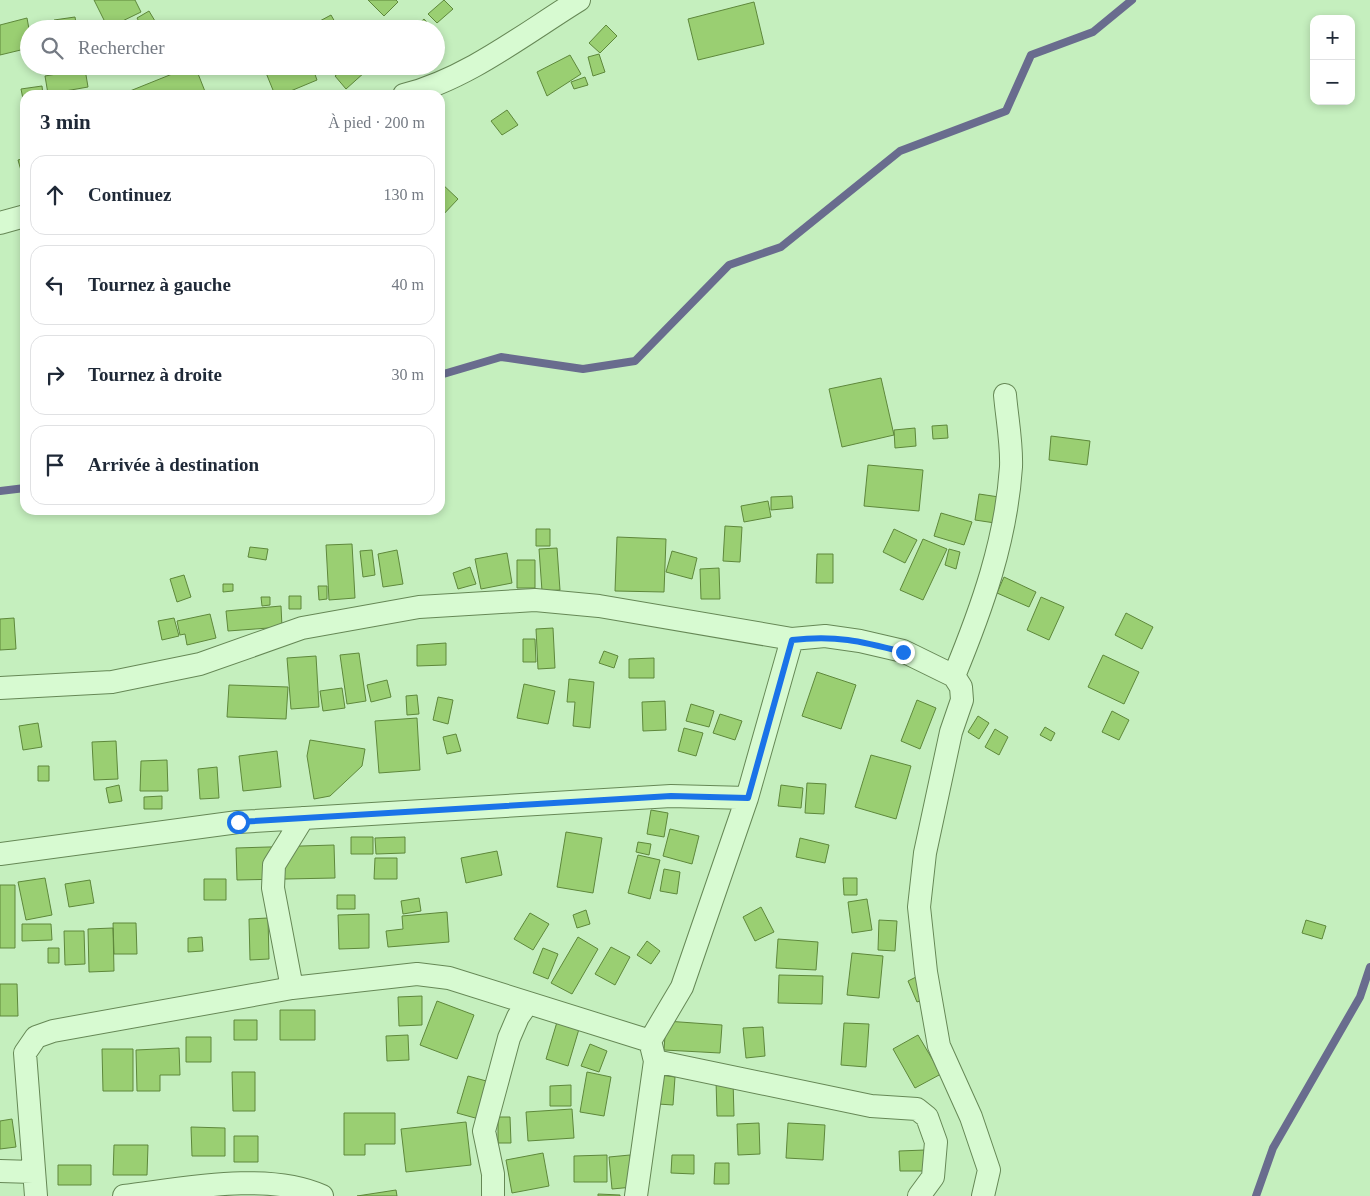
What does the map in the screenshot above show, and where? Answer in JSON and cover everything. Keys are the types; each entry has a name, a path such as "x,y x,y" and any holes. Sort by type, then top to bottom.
{"street":[{"path":"421,90 435,86 481,61 579,0"},
{"path":"0,223 20,217"},
{"path":"954,676 982,606 1003,532 1011,465 1005,395"},
{"path":"0,688 112,682 200,664 302,628 419,607 535,600 599,606 792,640 825,636 860,641 903,652 954,676 961,687 962,700 951,732 925,853 919,907 926,972 939,1046 971,1117 989,1170 983,1196"},
{"path":"636,1196 652,1051 682,987 748,798 792,640"},
{"path":"0,854 238,822 671,796 748,798"},
{"path":"292,988 273,888 274,866 303,818"},
{"path":"36,1196 25,1053 36,1037 53,1031 292,988 418,974 449,978 527,1004 652,1051 871,1106 900,1106 917,1109 927,1116 936,1142 933,1177 919,1196"},
{"path":"493,1196 493,1174 484,1131 509,1038 527,1004"},
{"path":"0,1171 33,1172"},
{"path":"124,1196 196,1187 273,1182 322,1196"}],"building":[{"path":"94,0 135,0 141,12 124,20 104,20"},
{"path":"368,0 396,0 398,2 384,16"},
{"path":"444,0 453,9 440,20 434,20 428,14"},
{"path":"754,2 764,44 698,60 688,19"},
{"path":"149,11 154,20 138,20 137,18"},
{"path":"331,15 334,20 322,20"},
{"path":"75,17 76,20 54,20"},
{"path":"27,18 27,20 20,20 20,50 0,55 0,25"},
{"path":"606,25 617,36 600,53 589,43"},
{"path":"599,54 605,72 593,76 588,57"},
{"path":"570,55 581,74 547,96 537,72"},
{"path":"86,75 88,87 71,90 47,90 45,76"},
{"path":"170,75 199,75 204,90 132,90"},
{"path":"267,75 315,75 317,80 293,90 273,90"},
{"path":"336,75 362,75 346,89 335,76"},
{"path":"585,77 588,85 574,89 571,82"},
{"path":"42,86 42,90 21,90"},
{"path":"507,110 518,125 502,135 491,121"},
{"path":"445,187 458,199 445,213"},
{"path":"881,378 894,435 842,447 829,389"},
{"path":"947,425 948,438 933,439 932,426"},
{"path":"915,428 916,446 895,448 894,430"},
{"path":"1051,436 1090,441 1087,465 1049,460"},
{"path":"868,465 923,470 919,511 864,506"},
{"path":"979,494 999,497 995,523 975,520"},
{"path":"792,496 793,508 771,510 771,497"},
{"path":"768,501 771,517 744,522 741,506"},
{"path":"941,513 972,522 964,545 934,536"},
{"path":"725,526 742,527 740,562 723,561"},
{"path":"536,529 550,529 550,546 536,546"},
{"path":"894,529 917,540 905,563 883,552"},
{"path":"617,537 666,539 664,592 615,591"},
{"path":"923,539 947,549 923,600 900,590"},
{"path":"352,544 355,598 329,600 326,545"},
{"path":"250,547 268,549 266,560 248,557"},
{"path":"557,548 560,590 542,591 539,549"},
{"path":"949,549 960,552 956,569 945,565"},
{"path":"372,550 375,575 363,577 360,551"},
{"path":"397,550 403,584 383,587 378,554"},
{"path":"672,551 697,558 692,579 666,572"},
{"path":"507,553 512,583 481,589 475,559"},
{"path":"817,554 833,554 833,583 816,583"},
{"path":"517,560 535,560 535,588 517,588"},
{"path":"470,567 476,584 458,589 453,573"},
{"path":"719,568 720,599 701,599 700,569"},
{"path":"184,575 191,597 177,602 170,579"},
{"path":"1004,577 1036,592 1029,607 997,593"},
{"path":"223,584 233,584 233,591 223,592"},
{"path":"318,586 327,586 327,599 319,600"},
{"path":"289,596 301,596 301,609 289,609"},
{"path":"261,597 270,597 270,605 262,606"},
{"path":"1041,597 1064,607 1049,640 1027,630"},
{"path":"281,606 282,627 228,631 226,611"},
{"path":"1126,613 1153,627 1142,649 1115,635"},
{"path":"210,614 216,638 187,645 185,634 180,635 177,621"},
{"path":"14,618 16,649 0,650 0,619"},
{"path":"174,618 179,636 162,640 158,621"},
{"path":"553,628 555,668 538,669 536,629"},
{"path":"523,639 535,639 536,662 523,662"},
{"path":"446,643 446,665 417,666 417,645"},
{"path":"604,651 618,656 614,668 599,663"},
{"path":"359,653 366,701 347,704 340,655"},
{"path":"1103,655 1139,672 1124,704 1088,687"},
{"path":"316,656 319,707 291,709 287,658"},
{"path":"654,658 654,678 629,678 629,659"},
{"path":"817,672 856,685 841,729 802,716"},
{"path":"569,679 594,682 590,728 573,726 575,702 567,702"},
{"path":"387,680 391,697 371,702 367,685"},
{"path":"524,684 555,691 548,724 517,718"},
{"path":"229,685 288,687 286,719 227,717"},
{"path":"342,688 345,708 323,711 320,691"},
{"path":"417,695 419,714 407,715 406,696"},
{"path":"438,697 453,700 448,724 433,720"},
{"path":"917,700 936,708 920,749 901,741"},
{"path":"665,701 666,730 643,731 642,702"},
{"path":"691,704 714,711 709,727 686,721"},
{"path":"1112,711 1129,720 1119,740 1102,732"},
{"path":"720,714 742,721 735,740 713,733"},
{"path":"978,716 989,723 979,739 968,732"},
{"path":"417,718 420,770 379,773 375,721"},
{"path":"38,723 42,747 23,750 19,726"},
{"path":"1045,727 1055,733 1051,741 1040,735"},
{"path":"684,728 703,733 696,756 678,751"},
{"path":"995,729 1008,737 999,755 985,747"},
{"path":"456,734 461,751 447,754 443,737"},
{"path":"310,740 365,749 362,766 330,796 314,799 307,756"},
{"path":"116,741 118,779 94,780 92,742"},
{"path":"277,751 281,787 243,791 239,756"},
{"path":"871,755 911,766 896,819 855,807"},
{"path":"167,760 168,791 140,791 141,761"},
{"path":"38,766 49,766 49,781 38,781"},
{"path":"217,767 219,798 200,799 198,769"},
{"path":"807,783 826,784 824,814 805,813"},
{"path":"119,785 122,801 109,803 106,788"},
{"path":"781,785 803,788 801,808 778,806"},
{"path":"162,796 162,809 144,809 144,797"},
{"path":"651,810 668,813 664,837 647,834"},
{"path":"670,829 699,836 692,864 663,856"},
{"path":"566,832 602,838 593,893 557,887"},
{"path":"351,837 373,837 373,854 351,854"},
{"path":"405,837 405,853 376,854 375,838"},
{"path":"800,838 829,845 825,863 796,857"},
{"path":"638,842 651,844 649,855 636,852"},
{"path":"334,845 335,878 237,880 236,848"},
{"path":"497,851 502,875 466,883 461,858"},
{"path":"638,855 660,860 650,899 628,893"},
{"path":"375,858 397,858 397,879 374,879"},
{"path":"664,869 680,872 677,894 660,891"},
{"path":"45,878 52,915 26,920 18,882"},
{"path":"843,878 857,878 857,895 844,895"},
{"path":"204,879 226,879 226,900 204,900"},
{"path":"90,880 94,903 69,907 65,884"},
{"path":"0,885 15,885 15,948 0,948"},
{"path":"337,895 355,895 355,909 337,909"},
{"path":"419,898 421,911 403,914 401,901"},
{"path":"867,899 872,930 852,933 848,902"},
{"path":"761,907 774,932 755,941 743,917"},
{"path":"586,910 590,924 577,928 573,915"},
{"path":"447,912 449,942 388,947 386,931 403,929 402,916"},
{"path":"530,913 549,924 533,950 514,939"},
{"path":"369,914 369,948 339,949 338,915"},
{"path":"268,918 269,959 250,960 249,919"},
{"path":"879,920 897,921 895,951 878,950"},
{"path":"1306,920 1326,926 1322,939 1302,933"},
{"path":"113,923 136,923 137,954 114,954"},
{"path":"22,924 51,924 52,940 22,941"},
{"path":"113,928 114,971 89,972 88,929"},
{"path":"64,931 84,931 85,964 65,965"},
{"path":"202,937 203,951 188,952 188,938"},
{"path":"578,937 598,949 572,994 551,983"},
{"path":"778,939 818,942 816,970 776,968"},
{"path":"647,941 660,951 651,964 637,955"},
{"path":"611,947 630,957 615,985 595,974"},
{"path":"48,948 59,948 59,963 48,963"},
{"path":"543,948 558,954 548,979 533,973"},
{"path":"852,953 883,956 879,998 847,995"},
{"path":"779,975 823,976 822,1004 778,1003"},
{"path":"918,976 928,998 917,1002 908,981"},
{"path":"0,984 17,984 18,1016 0,1016"},
{"path":"422,996 422,1025 399,1026 398,997"},
{"path":"437,1001 474,1015 457,1059 420,1045"},
{"path":"280,1010 315,1010 315,1040 280,1040"},
{"path":"234,1020 257,1020 257,1040 234,1040"},
{"path":"666,1021 722,1025 720,1053 664,1050"},
{"path":"557,1022 579,1029 568,1066 546,1059"},
{"path":"844,1023 869,1024 866,1067 841,1065"},
{"path":"763,1027 765,1056 746,1058 743,1028"},
{"path":"408,1035 409,1060 387,1061 386,1036"},
{"path":"918,1035 941,1074 915,1088 893,1049"},
{"path":"186,1037 211,1037 211,1062 186,1062"},
{"path":"590,1044 607,1051 599,1072 581,1066"},
{"path":"179,1048 180,1075 160,1075 160,1091 137,1091 136,1050"},
{"path":"102,1049 133,1049 133,1091 103,1091"},
{"path":"232,1072 255,1072 255,1111 233,1111"},
{"path":"587,1072 611,1077 604,1116 580,1112"},
{"path":"660,1075 675,1077 673,1105 658,1104"},
{"path":"468,1076 490,1082 479,1119 457,1113"},
{"path":"716,1080 733,1080 734,1116 717,1116"},
{"path":"571,1085 571,1106 550,1106 550,1086"},
{"path":"572,1109 574,1138 528,1141 526,1112"},
{"path":"344,1113 395,1113 395,1144 365,1144 365,1155 344,1155"},
{"path":"498,1117 510,1117 511,1143 498,1143"},
{"path":"12,1119 16,1147 0,1149 0,1121"},
{"path":"466,1122 471,1165 406,1172 401,1129"},
{"path":"759,1123 760,1154 738,1155 737,1124"},
{"path":"788,1123 825,1125 823,1160 786,1158"},
{"path":"191,1127 225,1128 225,1156 192,1156"},
{"path":"234,1136 258,1136 258,1162 234,1162"},
{"path":"114,1145 148,1145 147,1175 113,1175"},
{"path":"925,1150 925,1171 900,1171 899,1151"},
{"path":"543,1153 549,1186 512,1193 506,1160"},
{"path":"607,1155 607,1182 574,1182 574,1156"},
{"path":"630,1155 633,1187 612,1189 609,1157"},
{"path":"672,1155 694,1155 694,1174 671,1173"},
{"path":"715,1163 729,1163 729,1184 714,1184"},
{"path":"58,1165 91,1165 91,1185 58,1185"},
{"path":"396,1190 397,1196 357,1196"},
{"path":"598,1194 620,1195 620,1196 598,1196"}],"waterway":[{"path":"445,374 501,357 583,369 635,361 729,265 781,247 900,151 1006,111 1031,55 1093,32 1132,0"},
{"path":"0,491 20,489"},
{"path":"1256,1196 1273,1148 1360,997 1370,967"}],"route":[{"path":"238,822 671,796 748,798 792,640 825,636 860,641 903,652"}]}
